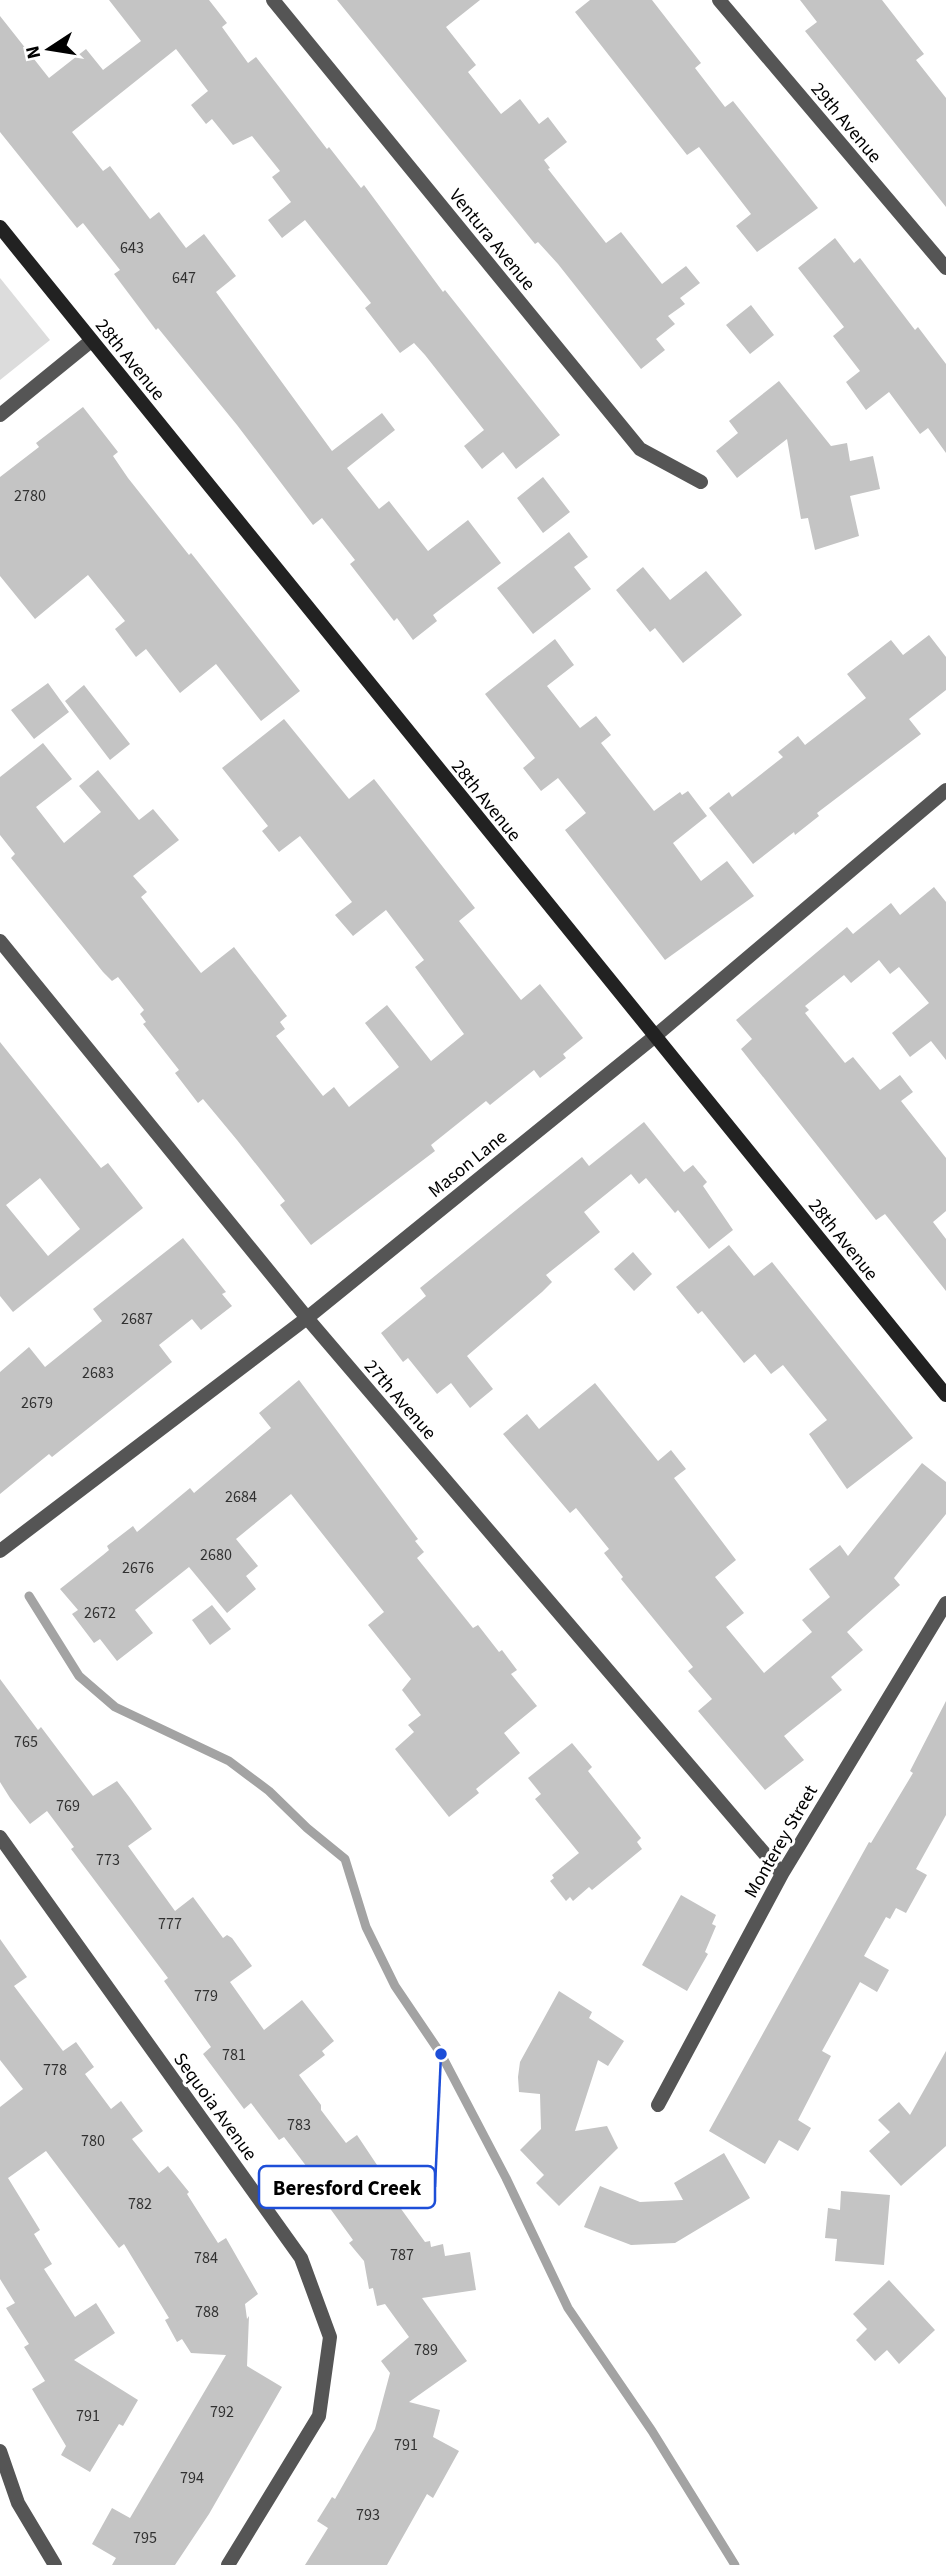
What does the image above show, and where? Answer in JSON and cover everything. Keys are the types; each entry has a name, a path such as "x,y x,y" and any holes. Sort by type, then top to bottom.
{"street":[{"name":"Ventura Avenue","path":"273,0 640,449 701,482"},
{"name":"29th Avenue","path":"719,0 946,268"},
{"name":"28th Avenue","path":"0,227 946,1395"},
{"path":"0,415 91,341"},
{"name":"Mason Lane","path":"0,1551 307,1318 654,1037 944,797"},
{"name":"27th Avenue","path":"0,941 307,1318 782,1874"},
{"name":"Monterey Street","path":"658,2105 782,1874 946,1603"},
{"name":"Sequoia Avenue","path":"0,1837 302,2258 330,2337 319,2416 228,2565"},
{"path":"0,2451 18,2503 55,2565"}],"shaded area":[{"path":"0,278 50,340 0,380"}],"building":[{"path":"109,0 209,0 227,23 222,27 248,63 256,57 327,149 329,147 361,188 364,185 443,292 445,290 560,435 516,469 503,452 482,469 464,446 484,430 425,355 414,343 400,353 365,308 371,303 305,220 282,238 268,220 291,202 272,177 280,171 252,136 233,145 212,119 206,124 191,105 208,91 176,49 72,132 103,171 110,166 150,219 159,212 186,248 204,234 236,276 216,292 332,451 382,413 395,430 347,468 379,509 389,501 428,551 468,520 501,563 433,615 437,621 413,640 397,618 394,621 350,564 355,560 322,518 313,525 237,425 158,328 156,330 114,274 120,270 83,223 77,228 0,132 0,16 49,78 86,49 103,70 141,41"},
{"path":"337,0 480,0 446,27 476,65 468,72 501,114 520,99 539,124 548,117 567,142 544,160 550,168 548,169 606,243 621,232 662,284 686,266 700,283 680,298 685,304 668,316 675,324 656,339 665,350 641,369 558,264 538,242 535,244"},
{"path":"590,0 652,0 701,63 695,68 725,107 733,101 818,208 757,252 736,226 751,214 699,147 687,155 575,12"},
{"path":"800,0 882,0 924,54 916,60 946,98 946,207 805,31 817,22"},
{"path":"835,238 854,263 860,258 915,330 918,327 946,364 946,453 928,428 920,434 889,392 866,410 846,382 860,371 833,336 844,327 798,268"},
{"path":"751,305 774,335 750,354 726,325"},
{"path":"779,381 831,446 847,443 850,461 873,456 880,489 850,496 859,536 815,550 808,518 801,519 787,439 737,478 716,451 738,433 729,421"},
{"path":"83,407 118,452 113,456 128,478 300,691 261,721 216,664 180,693 146,649 136,657 115,629 125,621 88,575 35,619 0,576 0,477 39,447 36,443"},
{"path":"543,477 570,512 543,533 517,498"},
{"path":"569,532 588,557 574,567 591,589 533,634 497,588"},
{"path":"643,567 670,600 706,571 742,615 683,663 655,628 650,632 616,590"},
{"path":"929,635 946,657 946,690 909,719 921,734 817,813 819,816 795,835 794,832 753,864 709,808 729,792 732,797 783,757 778,752 798,736 805,745 866,698 847,674 891,640 903,655"},
{"path":"555,639 574,665 547,686 580,728 596,716 611,735 601,743 654,811 680,792 682,795 688,791 707,816 673,843 701,881 727,861 754,896 665,960 565,830 586,813 558,778 541,791 523,768 535,758 485,694"},
{"path":"48,683 69,712 34,739 11,710"},
{"path":"84,685 130,744 110,760 65,701"},
{"path":"284,719 349,799 374,779 475,908 459,921 521,1000 540,984 583,1038 563,1054 566,1058 540,1078 534,1070 490,1105 486,1101 431,1145 435,1151 311,1245 280,1205 285,1201 237,1140 203,1099 198,1103 175,1073 179,1070 143,1024 146,1022 140,1014 144,1010 118,977 112,981 103,972 11,858 15,854 0,835 0,777 43,743 72,779 36,807 64,843 101,812 79,786 98,770 139,820 153,809 179,840 133,876 147,892 141,897 201,973 234,947 287,1016 280,1022 285,1029 276,1036 323,1096 334,1087 349,1107 399,1067 365,1023 387,1005 431,1061 464,1034 415,967 424,960 386,910 353,936 335,915 352,902 300,836 279,852 262,831 268,826 222,768"},
{"path":"934,887 946,902 946,1060 931,1041 910,1057 892,1033 929,1003 899,967 890,974 879,960 851,983 844,975 805,1006 809,1010 805,1013 845,1063 853,1057 880,1090 900,1075 913,1092 901,1101 946,1158 946,1211 933,1222 946,1239 946,1291 885,1214 876,1220 741,1049 752,1039 736,1020 847,927 853,934 891,903 900,915"},
{"path":"0,1042 101,1168 108,1163 143,1208 13,1312 0,1296","holes":["40,1178 80,1229 48,1256 6,1205"]},
{"path":"644,1122 684,1172 693,1165 707,1182 703,1186 733,1230 709,1249 678,1210 675,1213 646,1178 639,1184 631,1174 584,1212 600,1232 546,1275 552,1282 467,1356 493,1389 470,1408 451,1383 437,1394 408,1358 403,1362 381,1333 426,1296 420,1288 582,1157 589,1166"},
{"path":"183,1238 226,1292 222,1294 232,1306 201,1330 192,1319 159,1345 172,1362 52,1457 49,1454 0,1494 0,1372 29,1347 45,1367 102,1321 93,1309"},
{"path":"729,1245 754,1276 772,1262 913,1438 847,1489 809,1434 827,1420 783,1365 771,1374 755,1354 744,1363 702,1311 698,1314 676,1287"},
{"path":"633,1252 652,1274 634,1291 614,1269"},
{"path":"299,1380 418,1539 415,1541 424,1552 417,1558 473,1628 478,1625 499,1652 502,1650 517,1670 511,1674 537,1706 504,1733 520,1753 476,1789 479,1793 449,1817 395,1749 414,1732 408,1725 421,1715 402,1690 411,1679 368,1625 384,1612 291,1494 236,1539 258,1566 246,1576 256,1589 227,1613 189,1567 135,1610 153,1633 117,1661 100,1639 94,1643 72,1614 78,1610 60,1589 109,1550 107,1546 133,1526 137,1532 190,1488 194,1493 271,1428 259,1413"},
{"path":"595,1383 658,1461 671,1450 686,1469 674,1478 736,1560 715,1577 744,1613 726,1627 764,1673 812,1632 802,1620 830,1597 809,1569 840,1545 848,1556 922,1463 946,1482 946,1514 894,1578 900,1585 847,1632 863,1650 831,1677 842,1690 784,1736 804,1760 765,1790 698,1711 712,1699 688,1671 693,1667 621,1579 623,1577 604,1553 609,1549 576,1508 570,1513 503,1434 527,1414 539,1429"},
{"path":"212,1605 231,1629 210,1645 192,1620"},
{"path":"0,1679 38,1730 41,1727 93,1796 117,1781 130,1798 152,1829 128,1846 175,1911 193,1897 223,1938 227,1935 232,1938 252,1966 230,1982 264,2030 302,2000 334,2041 322,2051 325,2055 299,2075 321,2105 321,2110 346,2143 357,2135 395,2192 391,2195 425,2242 430,2241 431,2247 443,2244 445,2256 470,2252 476,2290 422,2298 467,2361 409,2402 440,2410 433,2437 459,2451 433,2498 427,2494 387,2565 305,2565 328,2528 317,2521 332,2497 335,2499 375,2429 390,2373 381,2361 409,2337 385,2304 377,2306 373,2288 369,2289 364,2261 349,2243 353,2240 305,2174 310,2171 284,2137 279,2140 251,2103 244,2109 203,2054 211,2047 164,1981 168,1978 71,1849 74,1847 47,1811 30,1824 0,1782"},
{"path":"946,1701 946,1815 916,1869 927,1875 906,1913 896,1908 890,1919 886,1917 864,1956 889,1970 877,1992 860,1982 822,2051 831,2056 798,2120 811,2128 798,2151 779,2140 765,2164 709,2131 869,1842 871,1843 913,1773 910,1771"},
{"path":"572,1743 592,1767 588,1771 641,1838 637,1842 642,1849 592,1890 589,1887 573,1901 570,1897 566,1901 550,1881 554,1878 552,1875 579,1853 535,1799 541,1794 528,1778"},
{"path":"681,1895 716,1915 712,1924 716,1926 705,1952 708,1954 687,1991 642,1965"},
{"path":"0,1939 27,1977 14,1986 63,2051 76,2042 94,2067 85,2074 111,2109 121,2101 143,2131 132,2139 159,2173 168,2166 189,2192 187,2194 218,2243 226,2238 258,2294 245,2304 247,2319 249,2316 247,2366 282,2387 209,2514 175,2565 112,2565 116,2558 92,2544 112,2508 130,2518 226,2355 191,2353 182,2339 177,2342 165,2320 169,2318 124,2244 119,2248 46,2151 8,2178 40,2230 34,2234 52,2264 44,2269 75,2317 96,2303 115,2333 74,2360 138,2400 123,2426 119,2424 90,2472 61,2455 66,2446 32,2389 45,2381 24,2347 29,2344 6,2308 15,2303 0,2279 0,2107 23,2089 0,2060"},
{"path":"559,1991 592,2012 589,2018 624,2041 608,2066 598,2060 575,2131 607,2126 618,2148 559,2206 536,2183 544,2175 520,2150 541,2129 540,2094 519,2092 518,2077 520,2062"},
{"path":"946,2051 946,2146 901,2186 869,2151 890,2132 878,2120 899,2102 910,2115"},
{"path":"724,2153 750,2198 675,2243 631,2245 584,2227 600,2186 640,2202 683,2200 674,2183"},
{"path":"841,2191 890,2195 884,2265 835,2261 837,2239 825,2238 828,2208 840,2210"},
{"path":"889,2280 935,2330 899,2364 887,2350 875,2361 856,2340 867,2329 853,2314"}],"waterway":[{"path":"29,1596 79,1676 115,1707 229,1761 269,1791 307,1828 345,1859 366,1927 395,1986 441,2054 506,2178 568,2308 652,2431 735,2565"}],"place":[{"name":"Beresford Creek","path":"441,2054"}]}
